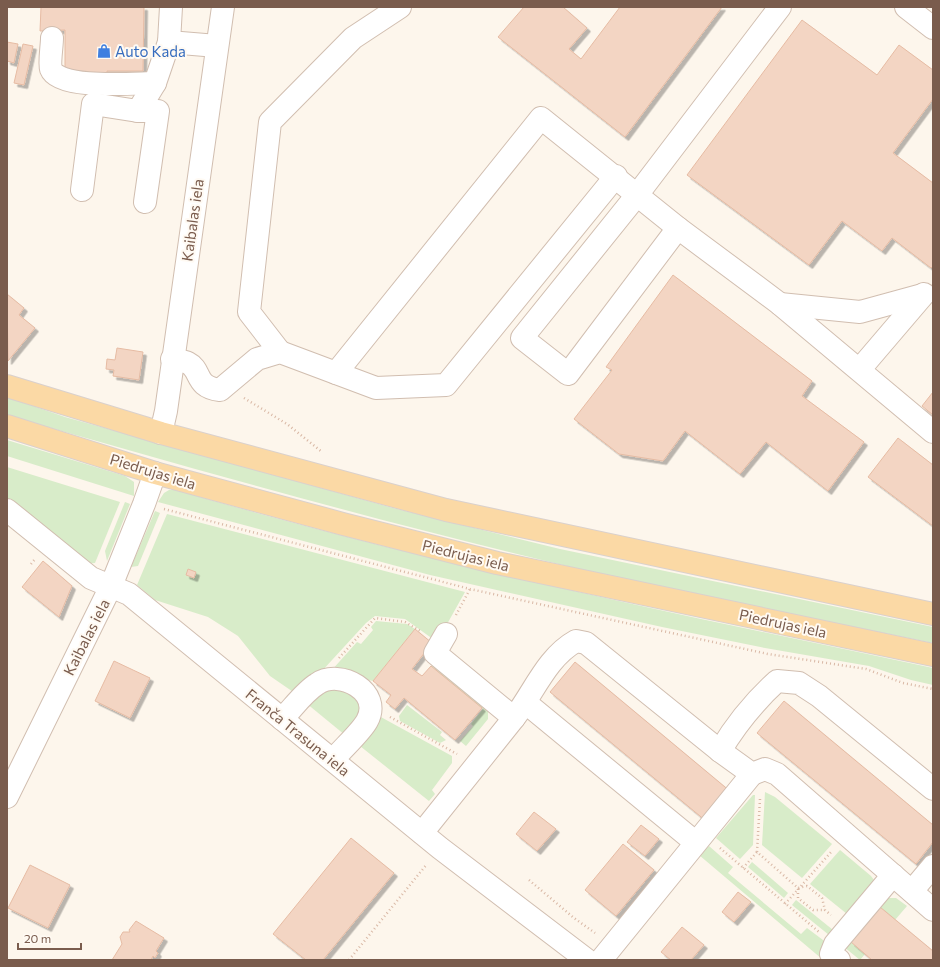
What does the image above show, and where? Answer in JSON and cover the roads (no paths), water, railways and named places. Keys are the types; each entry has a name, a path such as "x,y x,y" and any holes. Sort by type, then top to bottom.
{"main road":[{"path":"7,386 161,433 446,510 933,614"},
{"name":"Piedrujas iela","path":"7,426 155,473 498,564 933,655"}],"street":[{"path":"138,111 155,83 169,42 171,7"},
{"name":"Kaibalas iela","path":"161,433 166,411 172,359 223,7"},
{"path":"400,7 354,38 270,122 249,312 280,352 376,388 446,385 616,176"},
{"path":"678,228 568,374 522,338 637,195 780,7"},
{"path":"906,7 933,28"},
{"path":"52,38 51,69 56,76 66,80 89,83 155,83"},
{"path":"169,42 217,46"},
{"path":"82,190 93,104 138,111 158,111 145,202"},
{"path":"336,373 541,118 616,176 678,228 780,304 860,369 904,409 933,432"},
{"path":"780,304 860,312 928,293"},
{"path":"860,369 928,293"},
{"path":"172,359 189,363 199,379 210,389 220,390 257,359 280,352"},
{"name":"Kaibalas iela","path":"7,797 111,586 155,473"},
{"name":"Franča Trasuna iela","path":"7,510 91,578 129,594 422,833 564,954 587,960"},
{"path":"443,640 435,653 520,710 698,838"},
{"path":"422,833 520,710 538,680 566,646 576,640 586,643 720,751 749,778"},
{"path":"282,719 317,684 329,680 343,680 354,683 368,698 370,710 367,721 333,760"},
{"path":"720,751 735,725 777,681 799,683 819,696 933,789"},
{"path":"606,953 698,838 749,778 765,769 777,774 933,910"},
{"path":"912,891 933,866"},
{"path":"840,945 893,875"}],"place":[{"name":"Auto Kada","path":"104,51"}]}
